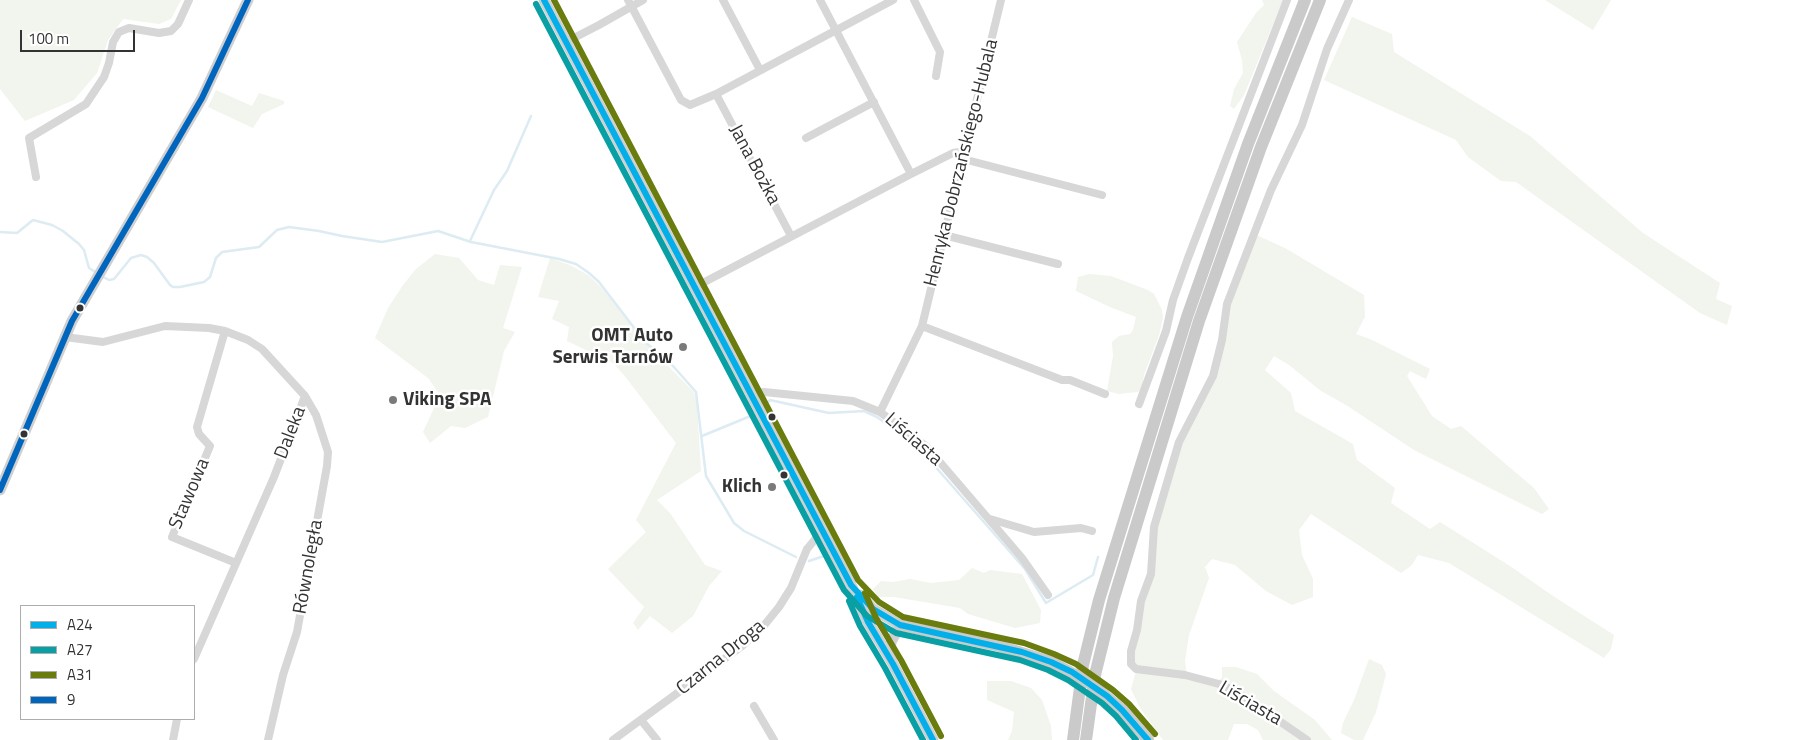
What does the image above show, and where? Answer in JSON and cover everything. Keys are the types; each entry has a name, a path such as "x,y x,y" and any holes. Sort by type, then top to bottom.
{"main road":[{"path":"1,485 65,337 102,268 202,98 248,0"},
{"path":"544,0 851,585 868,622 893,664 933,740"},
{"path":"1073,740 1083,665 1099,600 1172,363 1248,144 1305,0"},
{"path":"1086,740 1095,675 1109,615 1199,321 1260,147 1320,0"},
{"path":"851,585 873,609 900,625"},
{"path":"862,608 888,625 900,625 971,640 1022,652 1051,662 1090,683 1122,710 1148,740"},
{"path":"885,653 884,644 887,635 900,625"},
{"path":"893,664 890,651 891,642 900,625"}],"street":[{"path":"36,177 29,138 86,104 104,77 113,42 119,32 129,28 159,33 171,31 178,24 189,0"},
{"path":"566,42 599,25 629,3 643,0"},
{"path":"723,0 760,70"},
{"path":"820,0 911,174"},
{"path":"629,3 684,103 690,105 716,94 893,0"},
{"path":"914,0 940,52 936,76"},
{"name":"Henryka Dobrzańskiego-Hubala","path":"880,412 922,326 1001,0"},
{"path":"1139,404 1166,331 1173,300 1188,258 1287,0"},
{"name":"Liściasta","path":"1308,740 1237,692 1196,677 1142,671 1130,664 1141,601 1151,574 1154,527 1179,442 1213,376 1222,340 1227,304 1271,190 1302,124 1327,49 1349,0"},
{"name":"Jana Bożka","path":"716,94 791,236"},
{"path":"806,138 874,102"},
{"path":"695,287 911,174 954,153 965,151"},
{"path":"962,159 1102,195"},
{"path":"944,235 1058,264"},
{"name":"Daleka","path":"65,337 103,342 165,326 225,330 262,348 305,396 274,477 195,657"},
{"path":"922,326 1062,380 1070,380 1106,394"},
{"name":"Stawowa","path":"225,330 197,427 199,434 210,446 172,538 236,563"},
{"name":"Liściasta","path":"752,396 764,392 853,401 880,412 927,447 1022,558 1048,595"},
{"name":"Równoległa","path":"268,740 283,675 297,632 327,466 328,452 316,415 305,396"},
{"path":"990,519 1034,532 1081,528 1092,531"},
{"name":"Czarna Droga","path":"613,740 742,646 762,628 791,588 807,549 817,537 824,534"},
{"path":"754,706 774,740"},
{"path":"173,740 177,720"},
{"path":"641,720 657,740"}],"shaded area":[{"path":"0,0 181,0 171,19 159,24 123,19 108,40 97,73 74,100 25,121 0,89"},
{"path":"1262,0 1283,0 1244,95 1234,109 1230,106 1234,89 1243,73 1237,42 1256,13 1264,5"},
{"path":"1545,0 1611,0 1593,30"},
{"path":"1352,17 1392,34 1394,52 1530,136 1643,233 1720,283 1716,299 1732,306 1727,325 1700,313 1516,182 1501,181 1468,157 1456,140 1324,80"},
{"path":"216,90 252,106 259,93 284,101 284,104 262,114 253,128 208,107"},
{"path":"1254,234 1285,248 1364,295 1365,317 1356,334 1430,369 1426,379 1410,371 1407,376 1432,416 1451,429 1461,426 1534,488 1549,509 1542,514 1414,450 1346,405 1321,391 1289,365 1274,356 1265,370 1291,393 1295,411 1353,444 1357,460 1395,488 1391,503 1430,529 1440,522 1614,635 1611,649 1604,658 1449,563 1418,555 1412,565 1401,573 1311,514 1299,530 1302,555 1313,579 1313,597 1292,605 1266,591 1235,565 1212,559 1205,567 1209,578 1189,635 1185,661 1187,675 1216,684 1222,677 1222,667 1236,667 1257,674 1274,691 1315,720 1332,740 1263,740 1258,730 1247,724 1234,724 1228,740 1163,740 1140,708 1131,689 1136,671 1132,670 1128,664 1151,577 1156,528 1178,450 1209,386 1224,325"},
{"path":"435,254 459,258 478,280 494,285 500,265 522,267 503,328 515,332 504,351 488,417 465,428 451,426 430,443 423,432 440,395 428,378 375,338 388,308 403,285 416,269"},
{"path":"550,258 570,265 588,275 600,286 649,347 694,392 697,404 701,471 657,500 670,513 705,565 722,571 709,586 693,616 672,633 650,616 638,630 633,623 644,607 608,569 646,532 636,520 676,443 613,363 567,341 569,327 552,319 559,301 538,297"},
{"path":"1089,274 1111,276 1148,290 1154,294 1162,310 1163,318 1159,335 1144,375 1142,388 1138,392 1119,394 1107,391 1113,356 1112,342 1119,336 1130,334 1136,317 1076,291 1078,277"},
{"path":"972,568 984,573 990,570 1022,574 1041,610 1040,623 1015,628 968,614 960,608 894,597 878,597 873,589 881,581 893,582 910,579 931,583 959,580"},
{"path":"1369,659 1382,665 1386,674 1376,712 1363,740 1354,740 1341,733 1343,723 1354,700"},
{"path":"987,681 1011,681 1031,688 1042,700 1051,726 1052,740 1008,740 1012,731 1014,712 987,700"}],"waterway":[{"path":"470,241 494,190 507,171 531,116"},
{"path":"0,232 17,233 33,220 52,225 79,244 84,250 89,268 97,273"},
{"path":"101,276 109,280 114,279 131,258 141,255 154,263 173,287 204,282 210,277 216,258 222,252 259,247 277,230 289,227 382,242 438,231 471,242 576,264 599,282 645,342 673,366 696,392 706,476 734,523 744,531 796,557"},
{"path":"767,403 770,400 829,413 864,411 877,417 909,441 933,464 1025,569 1046,603 1093,575 1098,557"},
{"path":"702,436 753,415"},
{"path":"809,561 824,556 830,561 921,736"}],"transit line":[{"name":"9","path":"0,490 72,321 202,98 248,0"},
{"name":"A24","path":"544,0 851,585 873,609 900,625 1022,652 1072,672 1107,696 1148,740"},
{"name":"A31","path":"554,0 858,580 879,602 903,617 1024,643 1076,664 1113,690 1129,704 1155,734"},
{"name":"A27","path":"536,4 844,590 867,616 896,633 1020,660 1048,670 1068,680 1102,703 1116,716 1136,740"},
{"name":"A31","path":"865,593 876,618 901,660 941,736"},
{"name":"A24","path":"857,597 868,622 893,664 933,740"},
{"name":"A27","path":"849,601 860,626 885,668 923,740"}],"place":[{"name":"OMT Auto Serwis Tarnów","path":"683,347"},
{"name":"Viking SPA","path":"393,400"},
{"name":"Klich","path":"772,487"}]}
